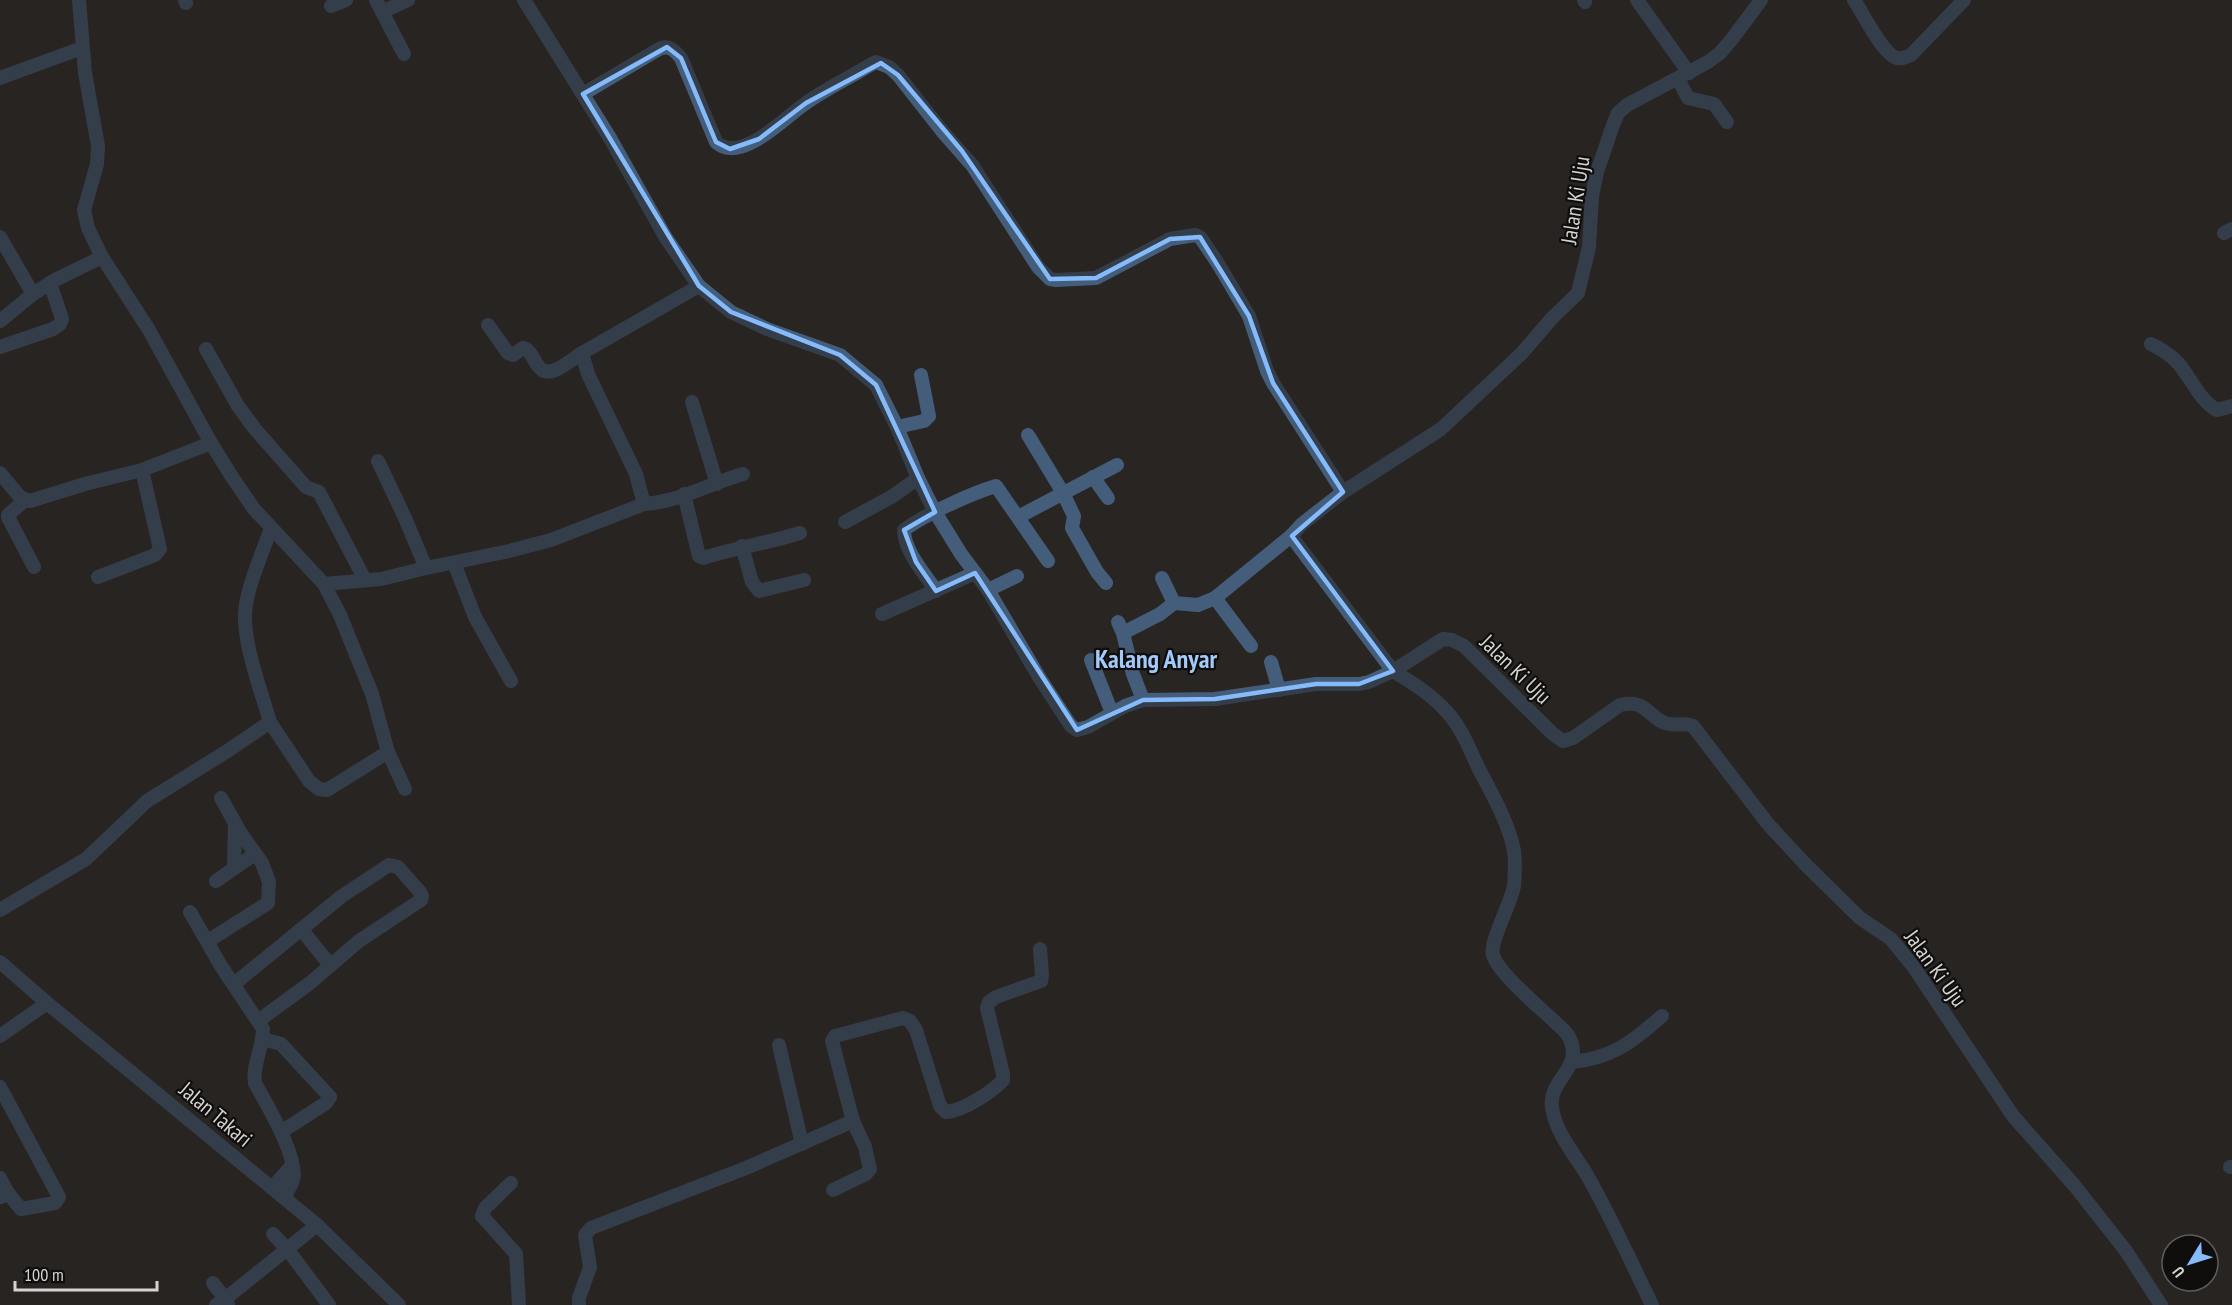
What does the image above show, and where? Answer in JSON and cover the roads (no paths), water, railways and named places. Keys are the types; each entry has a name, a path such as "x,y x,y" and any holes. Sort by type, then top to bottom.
{"street":[{"path":"79,0 82,48 98,156 84,217 102,256 149,330 211,443 254,509 324,584 340,615 372,694 388,752 405,789"},
{"path":"331,6 346,0"},
{"path":"404,54 379,6 408,0"},
{"path":"524,0 583,94 666,238 699,286 731,312 767,329 840,355 876,385 935,512 961,554 988,590 1071,726 1077,730 1088,727 1125,706 1143,700 1215,699 1316,684 1359,684 1393,671"},
{"path":"1637,0 1684,76 1688,98 1713,104 1727,122"},
{"name":"Jalan Ki Uju","path":"1215,598 1343,492 1441,429 1522,353 1552,318 1569,303 1578,293 1582,283 1589,247 1592,196 1597,172 1618,114 1627,105 1684,76 1720,53 1761,0"},
{"path":"1854,0 1887,51 1895,58 1911,55 1964,0"},
{"path":"583,94 659,49 667,47 674,50 681,58 716,142 722,148 730,149 759,139 806,103 870,65 876,62 889,67 898,75 942,131 962,151 1038,267 1050,279 1096,278 1170,239 1195,235 1200,237 1249,315 1273,383 1343,492"},
{"path":"0,78 82,48"},
{"path":"0,237 33,294"},
{"path":"0,321 50,283 102,256"},
{"path":"0,347 53,329 60,324 62,319 50,283"},
{"path":"488,325 508,353 513,355 523,348 526,349 540,369 552,372 582,352 699,286"},
{"path":"2151,344 2168,353 2177,362 2208,405 2217,410 2232,406"},
{"path":"207,349 238,405 255,429 306,487 319,492 365,580"},
{"path":"582,352 588,374 636,474 644,504"},
{"path":"897,427 924,421 929,416 921,375"},
{"path":"692,402 717,484"},
{"path":"1028,435 1074,516 1072,528 1097,572 1106,583"},
{"path":"34,567 8,517 8,514 25,500 38,499 85,484 142,470 211,443"},
{"path":"378,461 426,568"},
{"path":"1018,517 1117,465"},
{"path":"98,577 156,555 160,549 142,470"},
{"path":"324,584 381,579 551,540 644,504 684,494 743,474"},
{"path":"1,477 25,500"},
{"path":"1093,477 1108,498"},
{"path":"845,522 893,496 918,478"},
{"path":"936,591 916,562 904,533 914,522 996,486 1048,561"},
{"path":"684,494 700,557 742,546 771,542 800,533"},
{"path":"271,528 248,598 244,621 270,722 309,781 319,789 327,790 388,752"},
{"path":"1291,536 1393,671 1416,684 1449,714 1464,738 1496,804 1513,846 1515,873 1510,904 1493,943 1492,953 1498,964 1513,981 1568,1035 1575,1050 1572,1062 1552,1094 1552,1108 1558,1125 1588,1177 1652,1305"},
{"path":"742,546 752,582 759,591 804,580"},
{"path":"454,563 475,617 511,681"},
{"path":"882,614 975,573"},
{"path":"988,590 1017,576"},
{"path":"1162,578 1174,603"},
{"path":"1143,700 1130,666 1120,628 1160,614 1174,603 1198,605 1215,598 1251,646"},
{"name":"Jalan Ki Uju","path":"1393,671 1443,639 1452,640 1464,646 1553,734 1563,741 1573,738 1620,705 1628,703 1642,706 1665,723 1693,726 1768,824 1806,866 1860,918 1884,933 1899,948 2013,1116 2074,1185 2126,1251 2161,1305"},
{"path":"1091,660 1112,713"},
{"path":"1271,662 1279,690"},
{"path":"0,910 86,859 147,801 270,722"},
{"path":"208,941 268,903 267,875 262,863 235,824 221,798"},
{"path":"234,868 235,824"},
{"path":"216,881 255,854"},
{"path":"234,984 342,896 389,865 398,867 420,892 421,900 359,941 258,1021"},
{"path":"190,912 263,1029 263,1039 254,1073 255,1083 286,1143 292,1165 293,1181 284,1197"},
{"path":"301,929 330,965"},
{"path":"834,1190 861,1177 870,1169 865,1148 853,1121 832,1041 835,1036 903,1018 910,1021 916,1030 940,1106 946,1112 955,1111 997,1087 1003,1080 987,1008 989,1002 996,997 1041,981 1040,949"},
{"name":"Jalan Takari","path":"0,962 316,1224 399,1305"},
{"path":"0,1036 47,1003"},
{"path":"1572,1062 1608,1054 1629,1044 1662,1016"},
{"path":"263,1039 281,1044 330,1097 327,1103 281,1132"},
{"path":"779,1045 802,1144"},
{"path":"0,1087 59,1197 55,1203 21,1209 4,1195 0,1179"},
{"path":"579,1305 590,1267 585,1235 591,1228 802,1144 853,1121"},
{"path":"272,1188 292,1165"},
{"path":"511,1183 485,1208 482,1216 516,1254 519,1305"},
{"path":"213,1283 223,1303 316,1224"},
{"path":"273,1234 288,1250 329,1305"}],"district":[{"name":"Kalang Anyar","path":"1156,658"}]}
